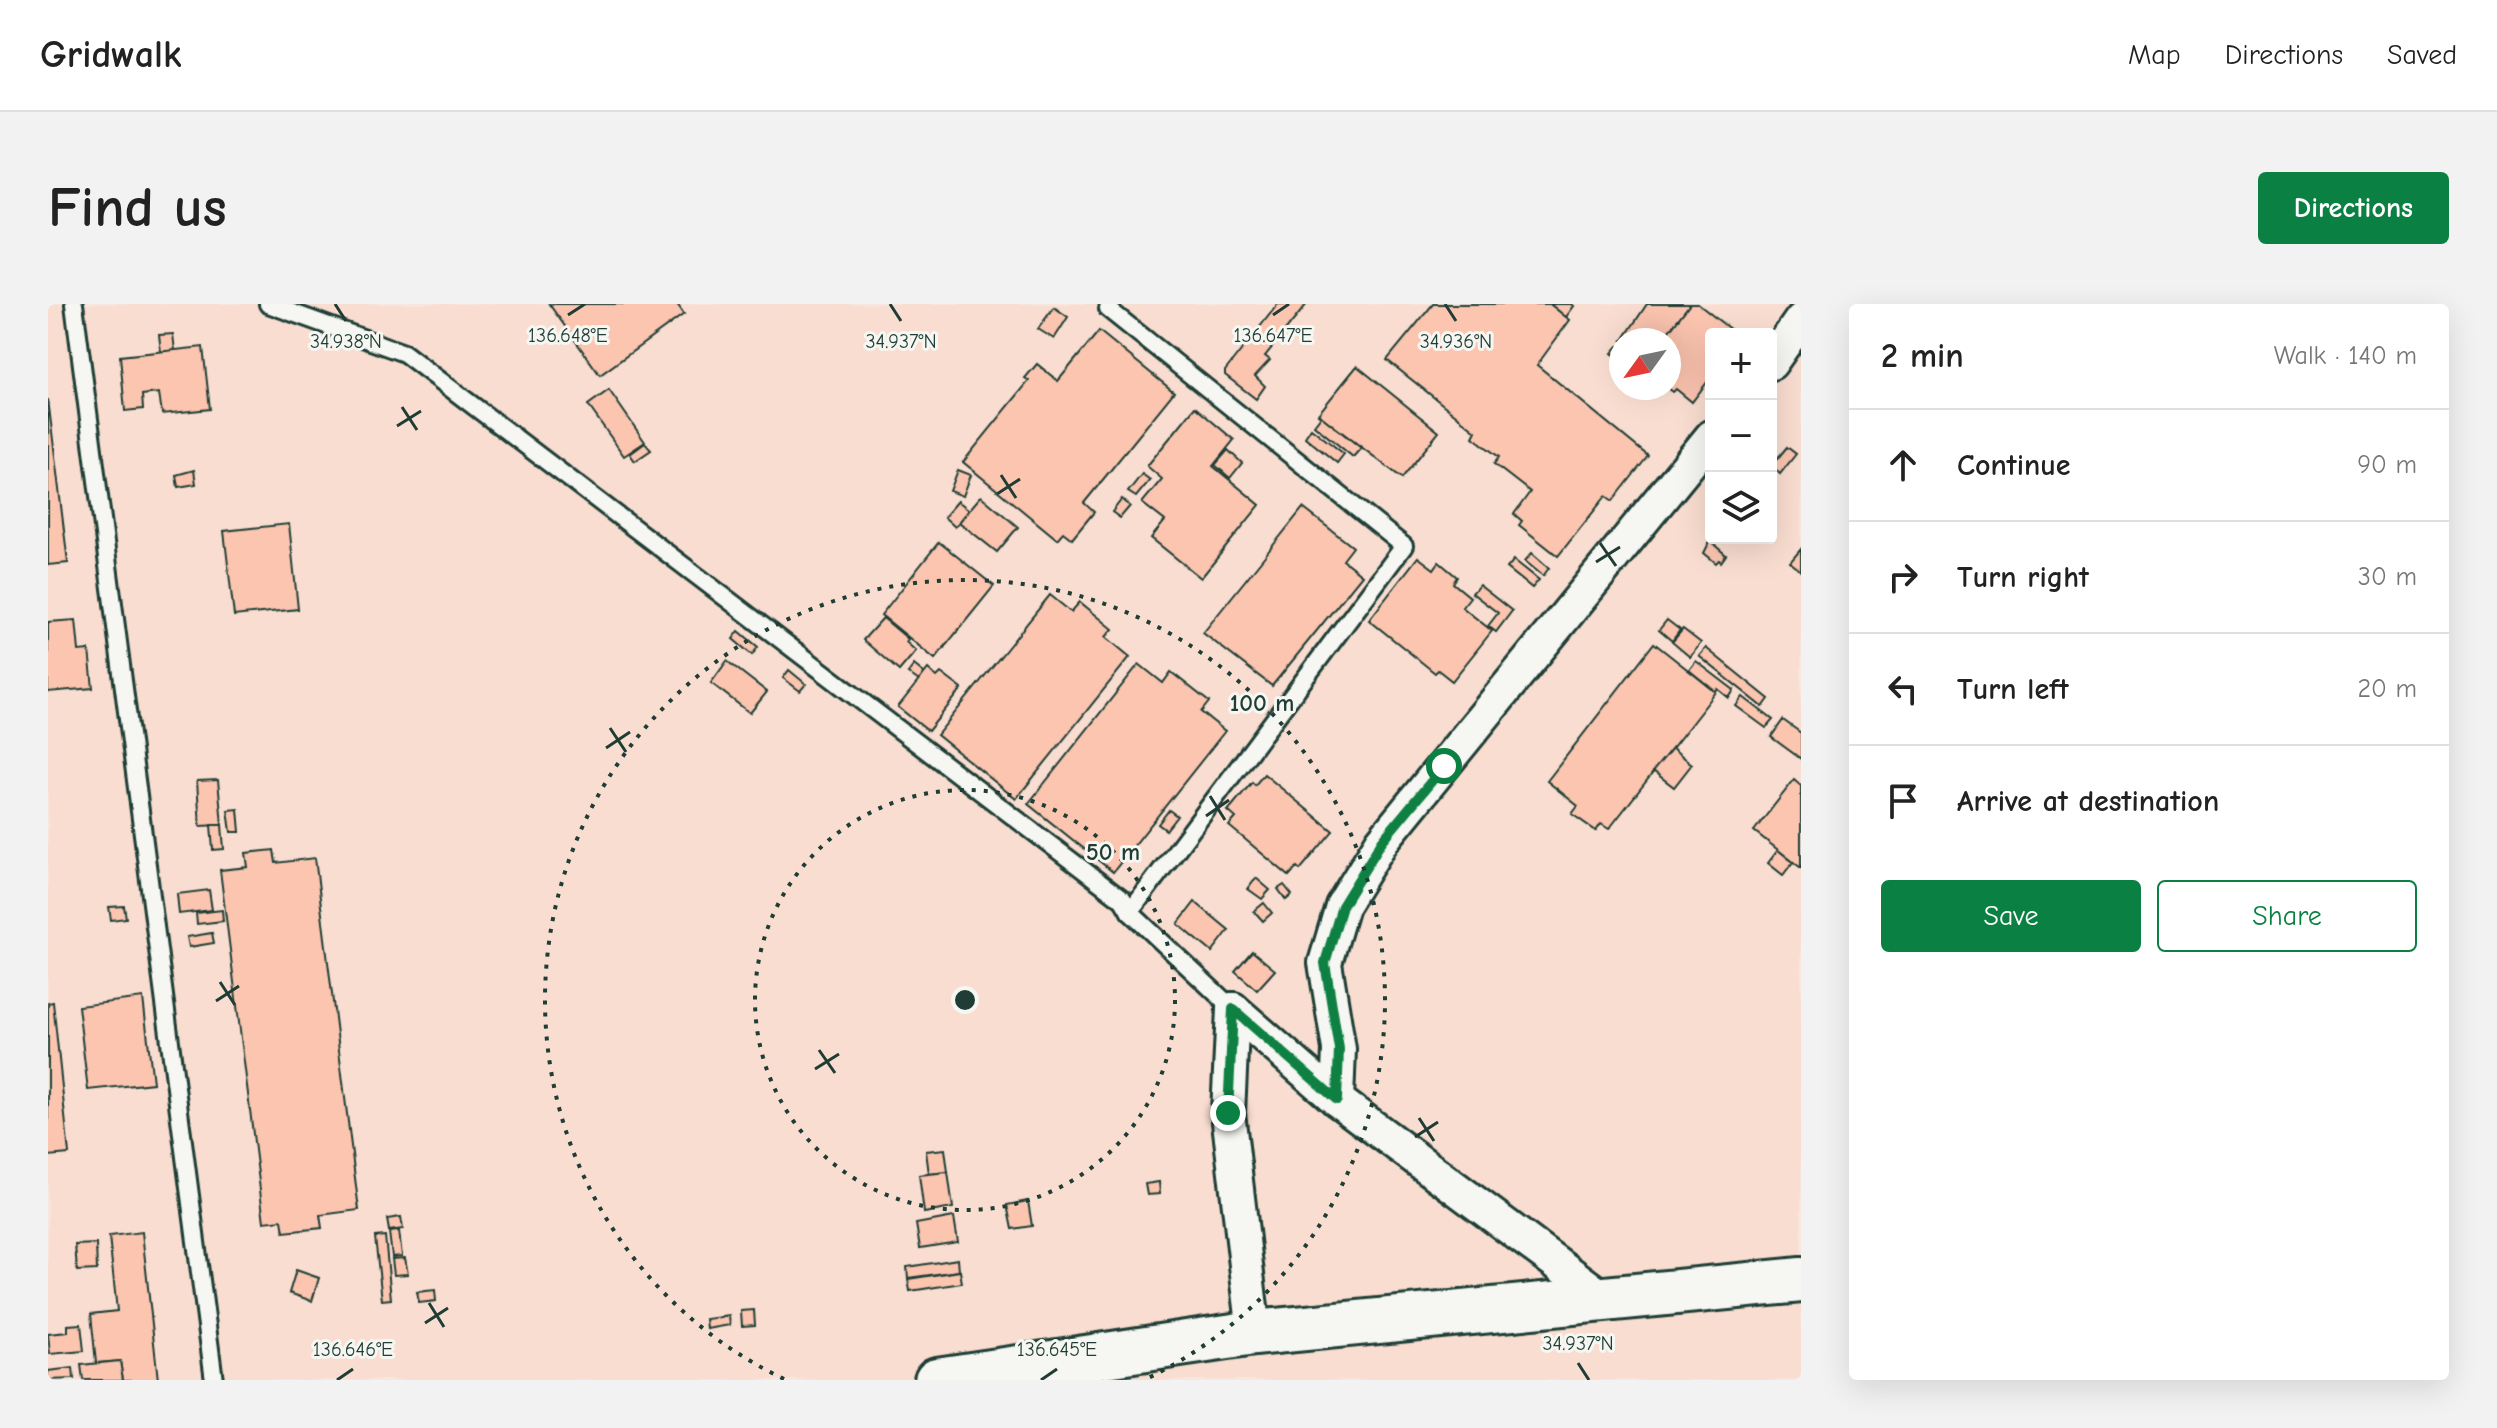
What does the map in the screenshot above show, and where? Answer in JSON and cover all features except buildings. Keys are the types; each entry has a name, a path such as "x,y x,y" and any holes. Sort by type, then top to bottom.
{"street":[{"path":"1777,354 1801,320"},
{"path":"1337,1100 1339,1049 1325,963 1342,906 1382,841 1705,444"},
{"path":"1233,1009 1337,1100 1605,1299"},
{"path":"1233,1009 1228,1113 1254,1333"},
{"path":"937,1380 1254,1333 1801,1280"}],"lane":[{"path":"74,304 214,1380"},
{"path":"268,304 404,353 1123,900 1130,912 1233,1009"},
{"path":"1108,309 1404,546 1130,912"}],"shaded area":[{"path":"48,304 1801,304 1801,1380 48,1380"}],"route":[{"path":"1228,1113 1233,1009 1337,1100 1339,1049 1325,963 1342,906 1382,841 1444,766"}]}
